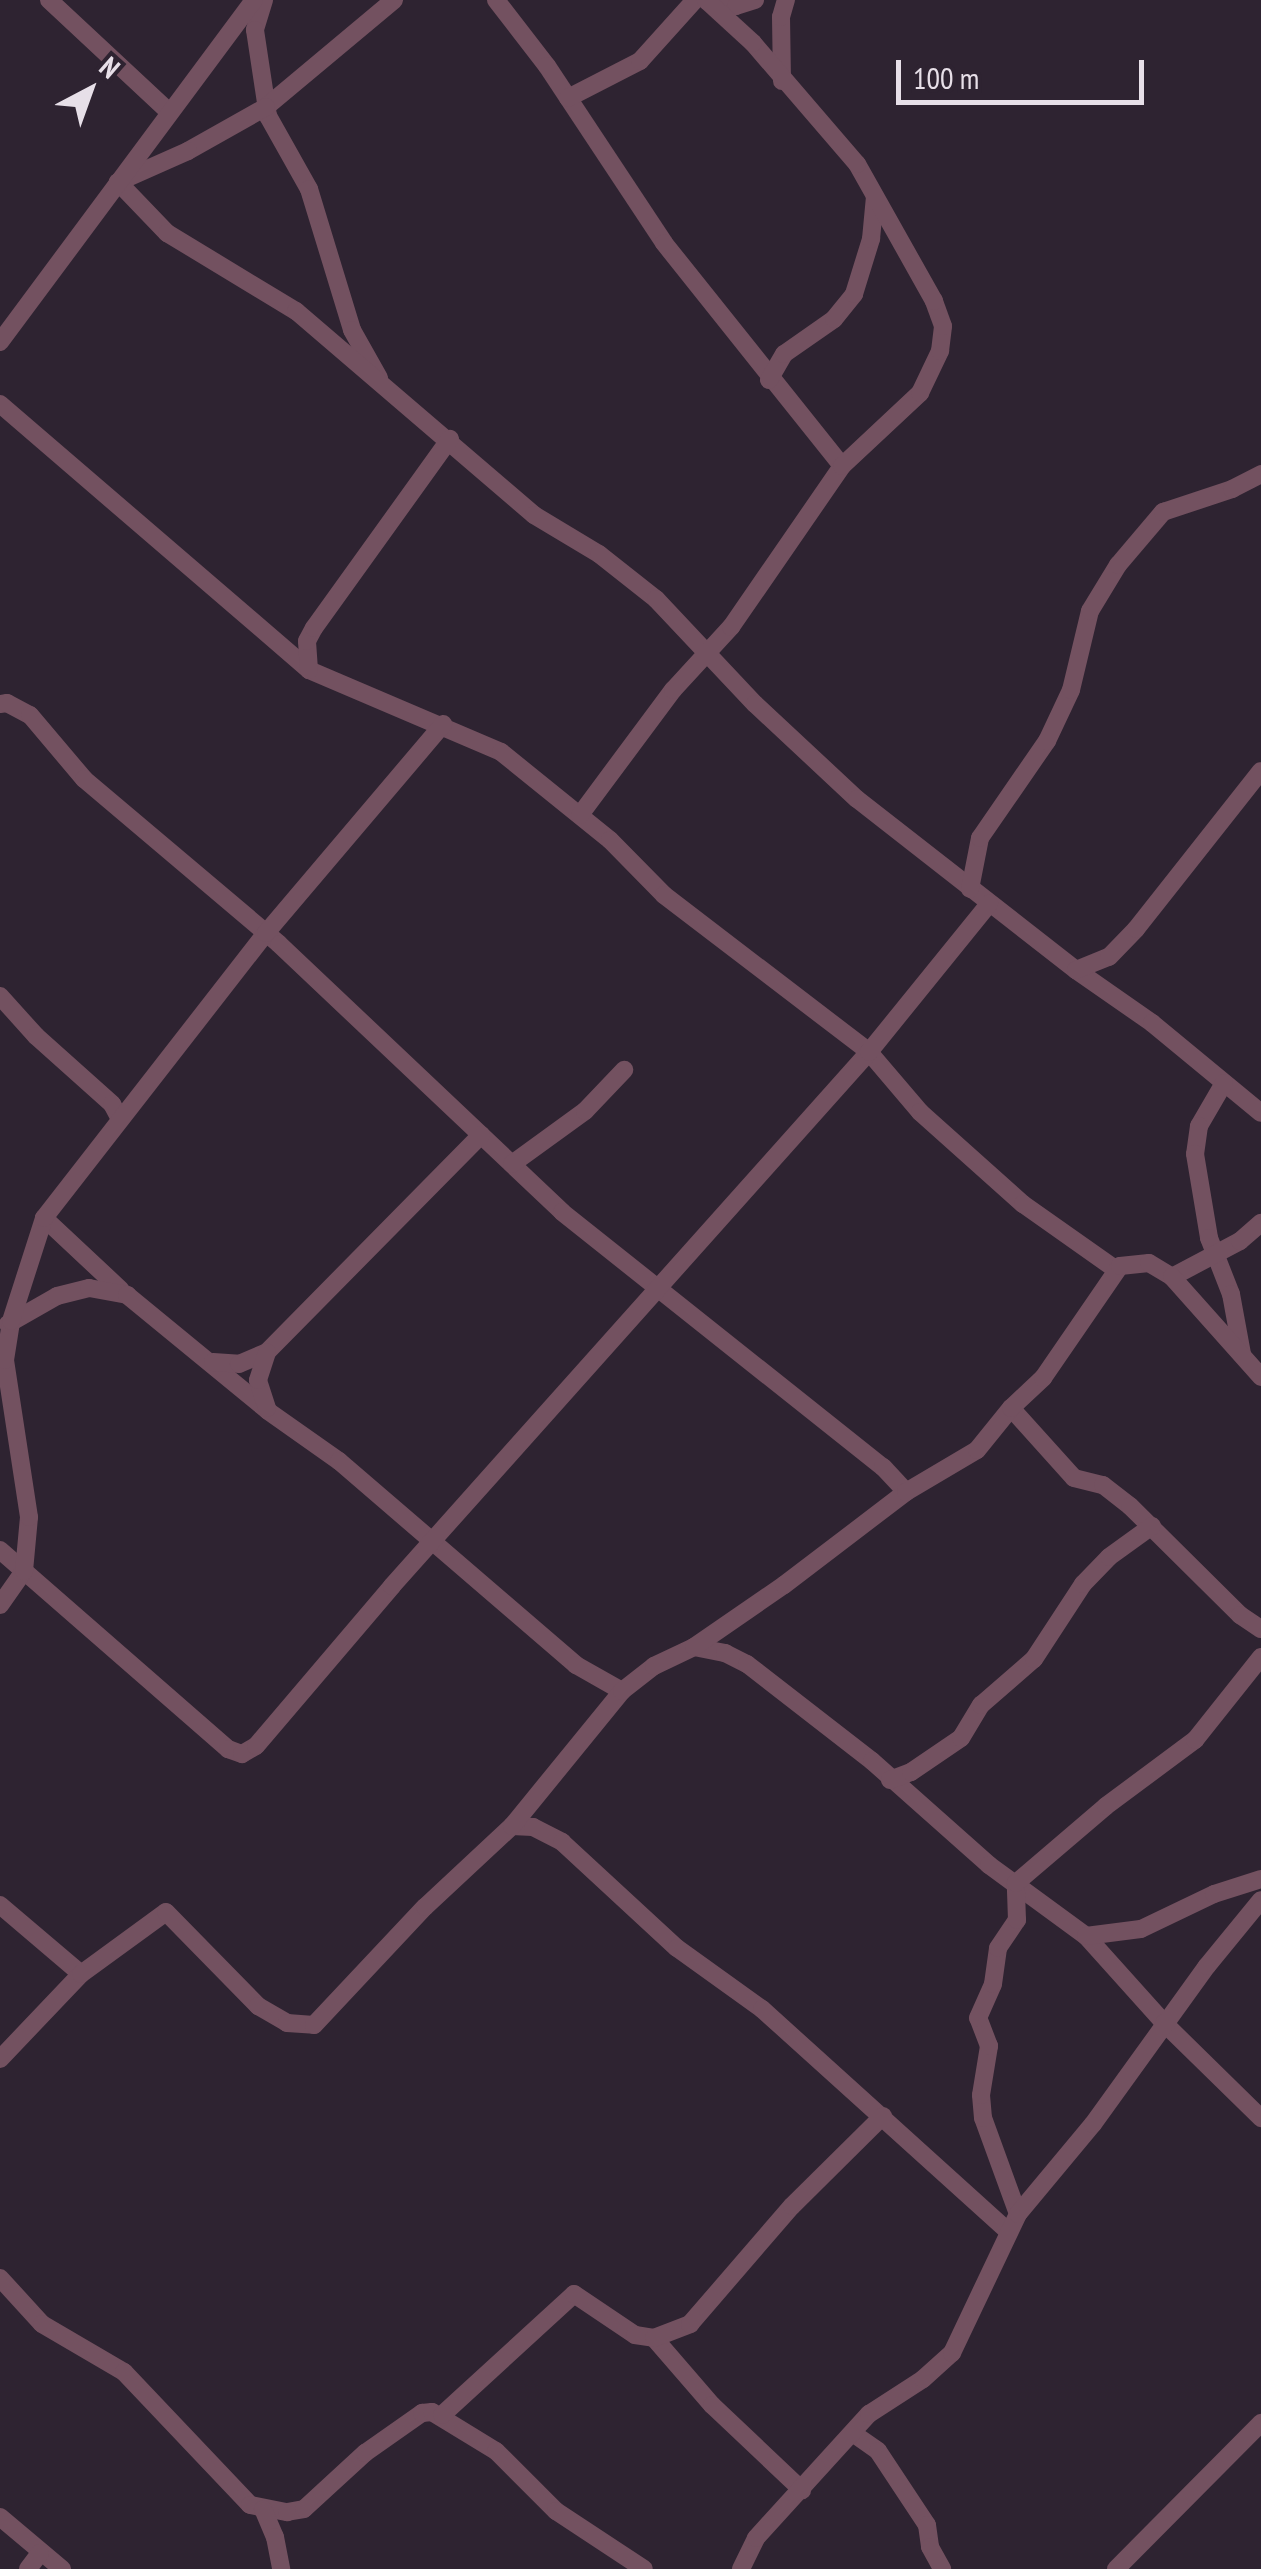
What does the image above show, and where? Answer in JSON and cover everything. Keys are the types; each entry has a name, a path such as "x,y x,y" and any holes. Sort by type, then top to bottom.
{"street":[{"path":"49,0 168,111"},
{"path":"0,342 254,0"},
{"path":"264,0 256,30 266,107 320,219 352,330 384,387"},
{"path":"118,182 188,152 266,107 394,0"},
{"path":"496,0 568,98 664,243 769,380 842,466"},
{"path":"568,98 640,62 695,0"},
{"path":"706,0 736,6 755,0"},
{"path":"580,815 673,690 782,558 842,466 920,393 942,339 943,326 926,284 842,143 782,81 753,43 706,0"},
{"path":"782,81 781,17 786,0"},
{"path":"118,182 167,233 296,311 450,439 534,515 599,554 656,599 755,704 857,799 989,904 1152,1023 1261,1112"},
{"path":"769,380 784,354 834,319 854,294 871,239 875,196"},
{"path":"0,404 310,670 501,752 580,815 664,895 869,1052 920,1112 1023,1204 1115,1269"},
{"path":"310,670 307,642 314,628 450,439"},
{"path":"970,888 980,838 1047,741 1071,690 1090,612 1118,565 1163,512 1261,474"},
{"path":"0,704 6,702 30,715 84,779 266,933 562,1212 882,1467 906,1492"},
{"path":"0,1605 24,1571 30,1517 5,1360 4,1320 44,1218 266,933 443,724"},
{"path":"1076,970 1109,957 1136,930 1261,771"},
{"path":"0,1550 220,1742 242,1754 256,1746 869,1052 989,904"},
{"path":"0,996 36,1036 112,1104 120,1119"},
{"path":"512,1164 585,1111 624,1070"},
{"path":"1224,1083 1206,1108 1196,1144 1214,1253 1231,1294 1243,1356"},
{"path":"213,1362 239,1364 268,1352 481,1135"},
{"path":"44,1218 127,1296 213,1362 268,1411 339,1461 576,1665 622,1691"},
{"path":"1172,1277 1250,1234 1261,1222"},
{"path":"0,2059 81,1974 166,1912 258,2006 287,2022 314,2025 425,1907 512,1826 622,1691 654,1666 694,1647 843,1543 906,1492 967,1458 994,1433 1010,1408 1044,1378 1115,1269 1130,1263 1149,1263 1172,1277 1261,1377"},
{"path":"4,1320 58,1296 89,1288 127,1296"},
{"path":"268,1352 258,1380 268,1411"},
{"path":"1010,1408 1074,1478 1107,1488 1152,1526 1240,1615 1261,1629"},
{"path":"890,1780 911,1772 961,1738 982,1704 1034,1659 1083,1584 1109,1557 1152,1526"},
{"path":"694,1647 725,1652 747,1664 872,1761 1016,1884 1086,1936 1164,2024 1261,2118"},
{"path":"1016,1884 1106,1806 1195,1740 1261,1657"},
{"path":"512,1826 533,1827 562,1842 677,1948 762,2009 1008,2231"},
{"path":"1086,1936 1141,1929 1214,1894 1261,1879"},
{"path":"1016,1884 1017,1920 998,1948 993,1984 978,2018 989,2046 981,2095 983,2118 1018,2214"},
{"path":"741,2569 750,2545 869,2414 924,2379 952,2352 1018,2214 1094,2124 1164,2024 1261,1900"},
{"path":"0,1906 81,1974"},
{"path":"654,2338 690,2324 792,2206 883,2116"},
{"path":"0,2278 42,2324 124,2372 174,2421 240,2498 263,2509 304,2509 365,2453 422,2413 442,2414 511,2462 556,2511 644,2569"},
{"path":"442,2414 574,2294 620,2328 654,2338 712,2405 802,2490"},
{"path":"1116,2569 1261,2423"},
{"path":"854,2434 878,2451 926,2525 929,2569"},
{"path":"263,2509 281,2569"},
{"path":"0,2517 62,2569"},
{"path":"930,2547 942,2569"},
{"path":"28,2569 40,2553"}]}
